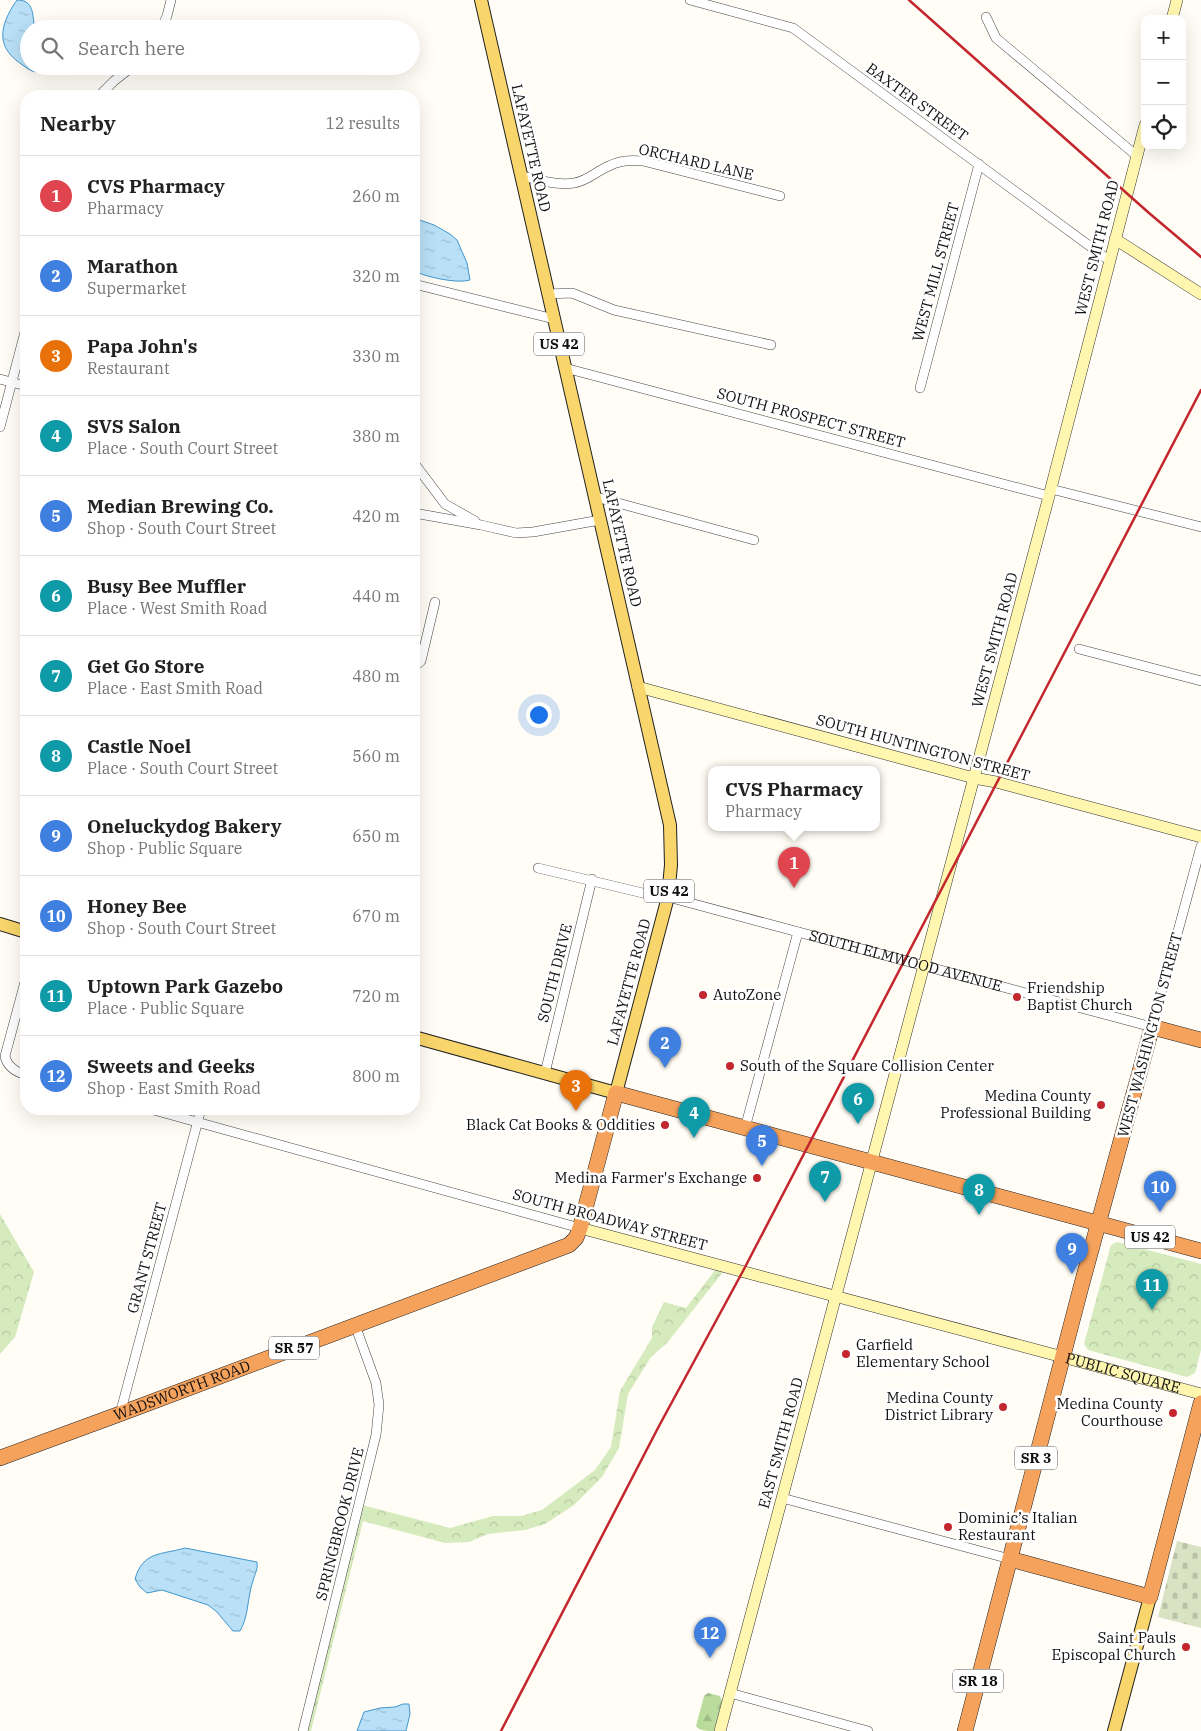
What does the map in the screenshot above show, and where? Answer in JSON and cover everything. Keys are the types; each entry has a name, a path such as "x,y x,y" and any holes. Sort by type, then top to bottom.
{"highway":[{"name":"SOUTH ELMWOOD AVENUE","path":"1152,1027 1201,1040"},
{"name":"WEST WASHINGTON STREET","path":"1099,1224 1152,1027"},
{"name":"US 42","path":"616,1092 1201,1251"},
{"path":"580,1228 616,1092"},
{"name":"PUBLIC SQUARE","path":"1063,1357 1099,1224"},
{"name":"WADSWORTH ROAD","path":"0,1458 569,1244 576,1238 580,1228"},
{"name":"SR 3","path":"1010,1559 1063,1357"},
{"path":"1010,1559 1150,1597 1201,1403"},
{"name":"SR 18","path":"965,1731 1010,1559"}],"main road":[{"name":"LAFAYETTE ROAD","path":"481,0 670,825 671,865 668,898 616,1092"},
{"path":"0,924 20,930"},
{"path":"420,1039 616,1092"},
{"path":"1114,1731 1150,1597"}],"street":[{"path":"165,20 171,0"},
{"name":"BAXTER STREET","path":"690,0 793,28 1110,261"},
{"path":"1173,15 1177,0"},
{"path":"986,17 996,38 1137,156"},
{"path":"104,90 122,75"},
{"name":"WEST SMITH ROAD","path":"871,1162 1050,492 1141,140"},
{"name":"ORCHARD LANE","path":"521,176 554,183 574,183 584,180 618,162 643,161 780,196"},
{"name":"WEST MILL STREET","path":"920,388 978,164"},
{"path":"1115,239 1201,294"},
{"path":"420,286 554,319"},
{"path":"548,294 572,293 614,310 771,345"},
{"path":"0,427 20,351"},
{"name":"SOUTH PROSPECT STREET","path":"565,368 1050,492 1201,527"},
{"path":"0,379 20,384"},
{"path":"420,471 445,504 481,525"},
{"path":"596,497 754,540"},
{"path":"420,514 516,533 533,532 600,520"},
{"path":"420,662 435,602"},
{"path":"1079,649 1201,680"},
{"name":"SOUTH HUNTINGTON STREET","path":"638,687 1201,837"},
{"name":"WEST WASHINGTON STREET","path":"1152,1027 1201,846"},
{"name":"SOUTH ELMWOOD AVENUE","path":"538,868 668,898 1152,1027"},
{"name":"SOUTH DRIVE","path":"545,1073 592,880"},
{"path":"745,1128 798,932"},
{"path":"20,998 3,1055 12,1069 20,1072"},
{"name":"SOUTH BROADWAY STREET","path":"174,1115 580,1228 1063,1357"},
{"name":"GRANT STREET","path":"120,1414 199,1115"},
{"name":"EAST SMITH ROAD","path":"720,1731 871,1162"},
{"name":"SPRINGBROOK DRIVE","path":"303,1731 376,1435 379,1405 376,1383 355,1325"},
{"name":"PUBLIC SQUARE","path":"1063,1357 1201,1394"},
{"path":"782,1498 1010,1559"},
{"path":"730,1694 868,1731"}],"green space":[{"path":"0,1214 34,1272 15,1337 0,1354"},
{"path":"1117,1242 1201,1264 1201,1350 1195,1373 1187,1377 1088,1350 1084,1344 1111,1245"},
{"path":"719,1265 727,1267 667,1343 651,1357 628,1394 619,1448 602,1477 574,1505 545,1524 525,1530 488,1534 469,1542 445,1543 363,1521 311,1731 305,1731 362,1505 450,1528 493,1516 521,1516 542,1510 595,1470 611,1447 620,1391 652,1338 652,1327 664,1302 686,1308"},
{"path":"1177,1541 1201,1547 1201,1628 1158,1617"},
{"path":"708,1693 720,1696 722,1701 714,1731 701,1730 696,1726 704,1696"}],"water":[{"path":"17,0 27,3 32,10 34,20 20,20 20,63 8,52 4,43 3,31 10,11"},
{"path":"420,220 434,225 457,240 467,263 470,280 457,281 420,274"},
{"path":"185,1548 257,1562 245,1619 240,1631 233,1631 216,1611 208,1605 162,1590 147,1593 140,1587 135,1579 143,1563 154,1556"},
{"path":"409,1704 410,1714 406,1731 357,1731 364,1712"}],"railway":[{"path":"909,0 1201,257"},
{"path":"501,1731 659,1426 743,1271 1201,390"}],"place":[{"name":"CVS Pharmacy","path":"794,888"},
{"name":"AutoZone","path":"703,995"},
{"name":"Friendship Baptist Church","path":"1017,997"},
{"name":"South of the Square Collision Center","path":"730,1066"},
{"name":"Marathon","path":"665,1068"},
{"name":"Medina County Professional Building","path":"1101,1105"},
{"name":"Papa John's","path":"576,1111"},
{"name":"Busy Bee Muffler","path":"858,1124"},
{"name":"Black Cat Books & Oddities","path":"665,1125"},
{"name":"SVS Salon","path":"694,1138"},
{"name":"Median Brewing Co.","path":"762,1166"},
{"name":"Medina Farmer's Exchange","path":"757,1178"},
{"name":"Get Go Store","path":"825,1202"},
{"name":"Honey Bee","path":"1160,1212"},
{"name":"Castle Noel","path":"979,1215"},
{"name":"Oneluckydog Bakery","path":"1072,1274"},
{"name":"Uptown Park Gazebo","path":"1152,1310"},
{"name":"Garfield Elementary School","path":"846,1354"},
{"name":"Medina County District Library","path":"1003,1407"},
{"name":"Medina County Courthouse","path":"1173,1413"},
{"name":"Dominic’s Italian Restaurant","path":"948,1527"},
{"name":"Saint Pauls Episcopal Church","path":"1186,1647"},
{"name":"Sweets and Geeks","path":"710,1658"}]}
